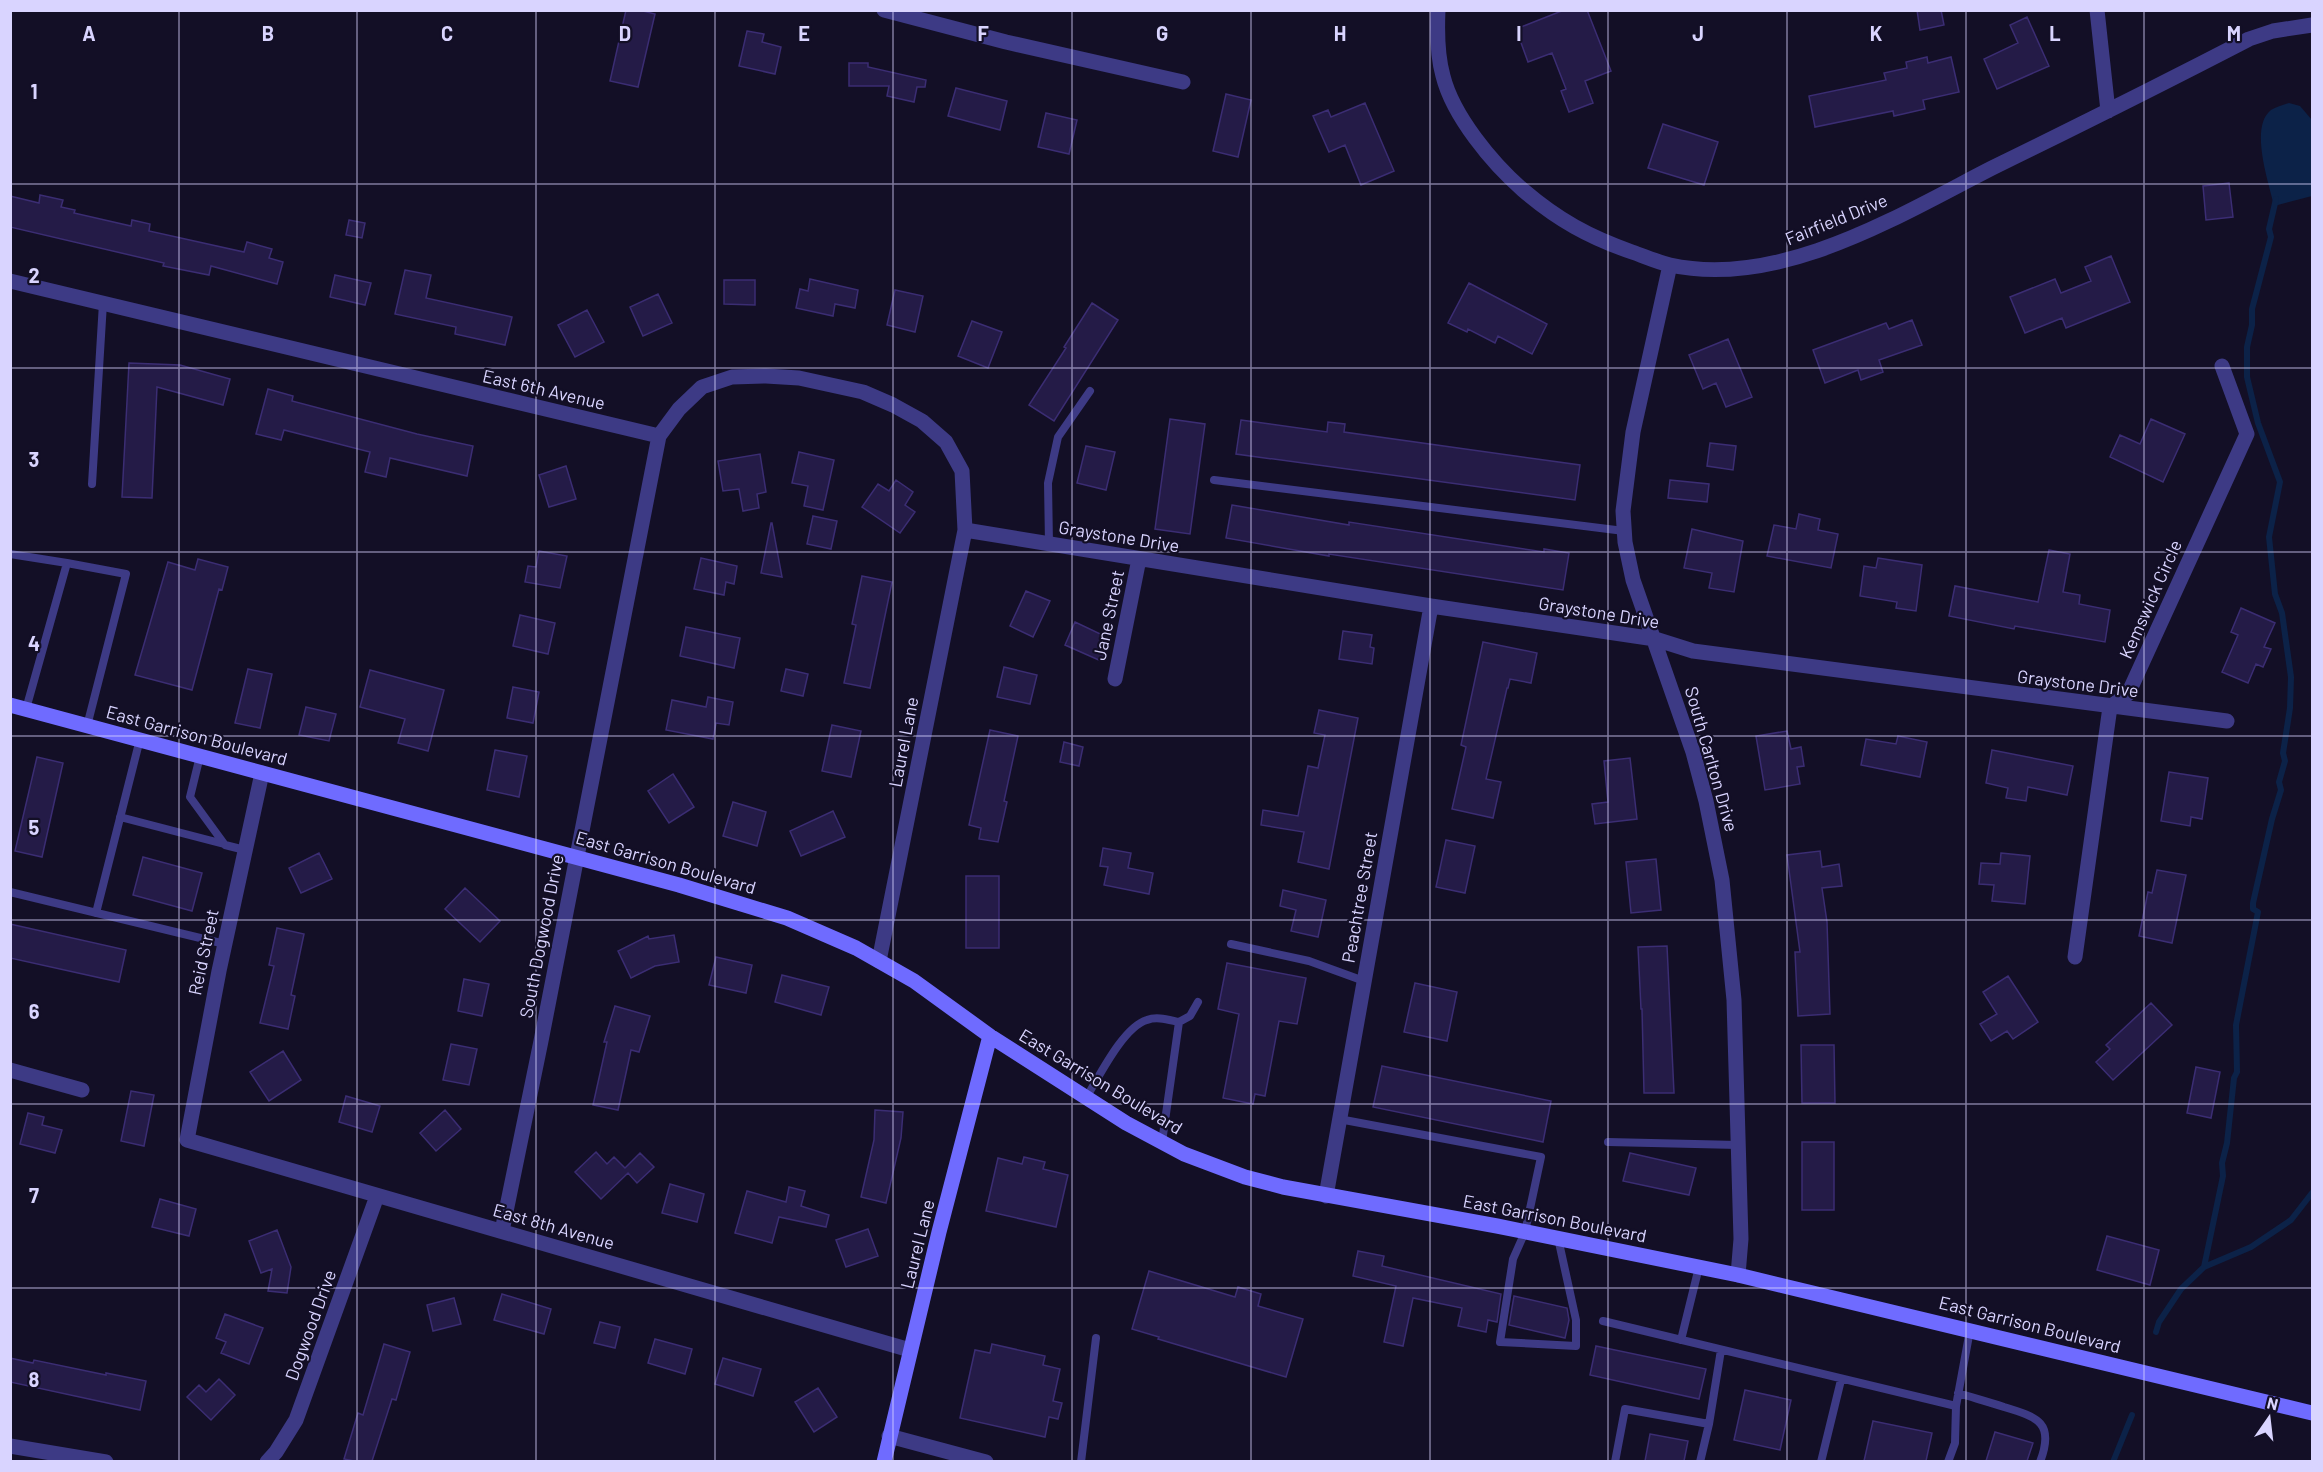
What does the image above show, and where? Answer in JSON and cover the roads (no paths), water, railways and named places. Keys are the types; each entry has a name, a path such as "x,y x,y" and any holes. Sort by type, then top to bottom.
{"main road":[{"name":"East Garrison Boulevard","path":"10,705 699,890 787,918 827,934 879,961 933,994 990,1036 1126,1123 1184,1154 1245,1177 1326,1196 1558,1238 1738,1275 2313,1413"},
{"name":"Laurel Lane","path":"884,1461 990,1036"}],"street":[{"path":"884,10 1006,42 1183,82"},
{"name":"Fairfield Drive","path":"1438,10 1438,46 1443,77 1456,107 1474,135 1517,185 1569,225 1598,240 1670,265 1738,268 1776,263 1812,254 1902,213 2249,39 2273,31 2313,25"},
{"path":"2097,10 2108,111"},
{"name":"South Carlton Drive","path":"1670,265 1633,432 1625,488 1624,531 1633,580 1655,639 1698,772 1720,870 1734,1000 1741,1239 1738,1275"},
{"name":"East 6th Avenue","path":"10,281 659,436"},
{"name":"Kemswick Circle","path":"2110,707 2128,694 2247,434 2222,366"},
{"path":"659,436 679,409 702,387 732,377 799,378 863,392 893,405 921,422 946,442 962,471 965,530"},
{"name":"South Dogwood Drive","path":"502,1231 659,436"},
{"name":"Graystone Drive","path":"965,530 1431,606 1655,639 1693,651 2227,722"},
{"name":"Laurel Lane","path":"879,961 965,530"},
{"name":"Jane Street","path":"1114,679 1139,559"},
{"name":"Peachtree Street","path":"1326,1196 1431,606"},
{"path":"2075,957 2110,707"},
{"name":"Reid Street","path":"187,1140 225,944 262,772"},
{"path":"10,1070 82,1090"},
{"name":"East 8th Avenue","path":"187,1140 910,1350"},
{"name":"Dogwood Drive","path":"267,1461 276,1452 296,1420 377,1196"},
{"path":"890,1436 986,1461"},
{"path":"10,1446 106,1461"}],"lane":[{"path":"92,484 103,303"},
{"path":"1049,544 1048,483 1058,437 1090,391"},
{"path":"1214,480 1624,531"},
{"path":"10,554 126,574 87,726"},
{"path":"26,709 67,563"},
{"path":"96,913 140,739"},
{"path":"200,756 190,797 225,845"},
{"path":"120,817 245,850"},
{"path":"10,892 225,944"},
{"path":"1232,944 1309,962 1364,981"},
{"path":"1086,1098 1117,1048 1132,1029 1146,1020 1160,1018 1179,1022 1190,1016 1198,1002"},
{"path":"1162,1142 1179,1022"},
{"path":"1340,1119 1541,1157 1526,1232 1513,1259 1500,1342 1576,1346 1576,1320 1558,1238"},
{"path":"1608,1142 1738,1145"},
{"path":"1681,1340 1699,1267"},
{"path":"1603,1321 1956,1406"},
{"path":"1948,1461 1955,1443 1956,1406 1970,1330"},
{"path":"1081,1461 1096,1338"},
{"path":"1700,1461 1709,1425 1721,1350"},
{"path":"1821,1461 1841,1380"},
{"path":"1958,1394 2031,1415 2042,1423 2046,1435 2046,1447 2040,1461"},
{"path":"1615,1461 1624,1409 1709,1425"}],"water":[{"path":"2289,103 2300,106 2312,120 2312,196 2274,206 2262,156 2261,129 2271,110"}],"waterway":[{"path":"2204,1267 2223,1176 2222,1163 2227,1143 2234,1078 2237,1072 2236,1025 2258,912 2253,909 2253,903 2281,790 2279,782 2285,761 2283,753 2290,708 2291,677 2282,613 2275,594 2269,537 2280,482 2258,423 2247,377 2247,347 2252,325 2252,309 2271,237 2269,229 2276,199"},
{"path":"2156,1332 2159,1322 2181,1289 2204,1267 2251,1247 2291,1220 2312,1193"},
{"path":"2113,1462 2132,1415"}]}
